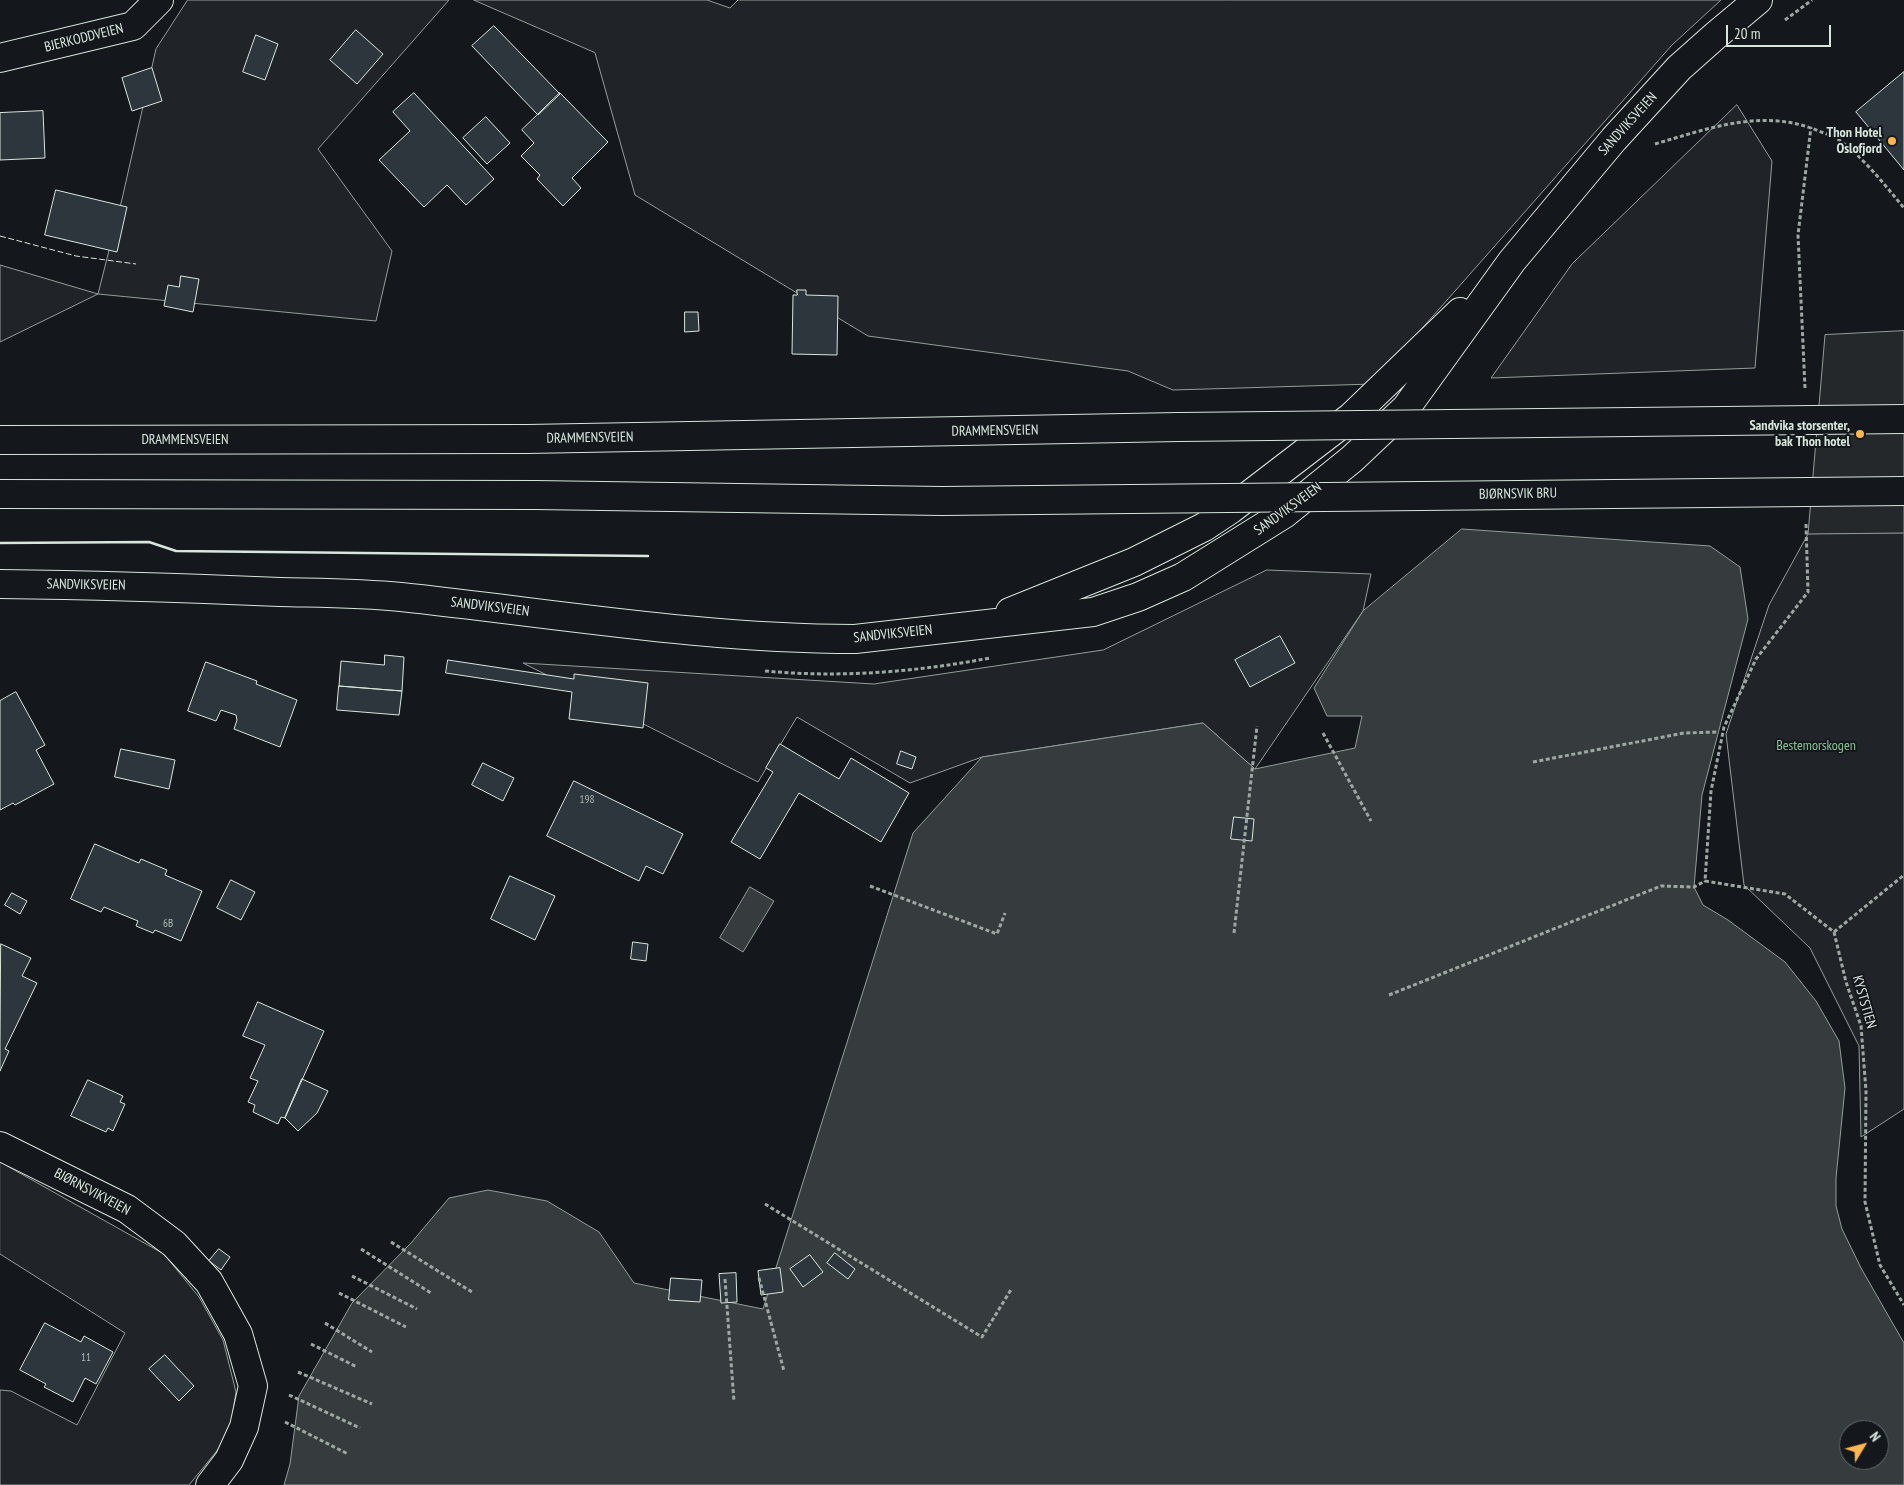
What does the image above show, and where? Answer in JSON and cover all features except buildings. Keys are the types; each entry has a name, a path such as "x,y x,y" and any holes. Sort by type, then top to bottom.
{"main road":[{"name":"BJERKODDVEIEN","path":"0,58 133,26 159,0"},
{"name":"SANDVIKSVEIEN","path":"0,584 207,588 398,597 746,636 828,639 855,639 1093,612 1138,597 1183,577 1284,514 1347,464 1406,408 1512,262 1596,159 1644,105 1697,51 1758,0"},
{"name":"SANDVIKSVEIEN","path":"978,624 1126,566 1189,535 1231,509 1362,408 1512,262"},
{"name":"DRAMMENSVEIEN","path":"0,440 528,439 1179,427 1904,418"},
{"name":"BJØRNSVIK BRU","path":"0,494 535,495 942,502 1904,491"},
{"name":"BJØRNSVIKVEIEN","path":"0,1146 126,1209 174,1244 209,1282 238,1334 253,1386 244,1427 229,1460 210,1485"}],"path":[{"path":"1652,145 1708,129 1754,120 1787,121 1811,127 1838,139 1880,178 1904,208"},
{"path":"1805,363 1798,236 1811,127"},
{"path":"1705,881 1711,791 1724,728 1756,659 1808,592 1806,546"},
{"path":"759,670 798,674 872,674 943,667 996,657"},
{"path":"1234,933 1257,726"},
{"path":"1534,762 1684,733 1718,732"},
{"path":"1323,733 1371,821"},
{"path":"1388,994 1661,886 1694,886 1705,881 1785,894 1834,932 1904,875"},
{"path":"870,886 997,934 1004,913"},
{"name":"KYSTSTIEN","path":"1834,932 1846,982 1861,1026 1866,1091 1866,1202 1880,1265 1904,1305"},
{"path":"765,1204 982,1337 1012,1288"},
{"path":"391,1242 472,1292"},
{"path":"360,1249 431,1294"},
{"path":"352,1276 417,1309"},
{"path":"759,1278 784,1371"},
{"path":"725,1279 734,1402"},
{"path":"339,1293 406,1327"},
{"path":"325,1323 372,1352"},
{"path":"311,1344 357,1368"},
{"path":"298,1372 372,1404"},
{"path":"289,1395 360,1428"},
{"path":"285,1422 348,1454"}],"green space":[{"path":"188,0 449,0 318,149 392,251 376,321 98,294 156,49"},
{"path":"474,0 707,0 730,8 738,0 1721,0 1672,45 1373,384 1173,390 1128,371 868,336 635,195 595,53"},
{"path":"1737,105 1772,161 1755,368 1491,378 1572,264"},
{"path":"0,265 98,294 0,342"},
{"name":"Bestemorskogen","path":"1904,533 1904,1109 1861,1137 1859,1046 1810,948 1744,885 1726,734 1769,605 1808,534"},
{"path":"1267,570 1371,574 1363,611 1255,769 1203,723 982,757 910,783 797,717 758,782 523,663 874,684 1103,650"},
{"path":"0,1162 164,1254 199,1297 223,1340 236,1392 229,1436 189,1485 0,1485 0,1390 11,1391 77,1425 125,1333 0,1254"}],"shaded area":[{"name":"Sandvika storsenter, bak Thon hotel","path":"1904,331 1904,533 1808,534 1825,335"},
{"path":"1462,529 1710,546 1740,567 1748,619 1702,795 1694,887 1703,905 1728,920 1785,962 1816,1001 1839,1041 1845,1088 1836,1178 1836,1206 1842,1229 1861,1268 1904,1343 1904,1485 284,1485 290,1464 299,1396 352,1303 411,1243 449,1198 488,1190 547,1201 599,1232 634,1283 763,1309 913,833 982,757 1203,723 1255,769 1355,748 1362,716 1327,716 1314,688 1363,611"},
{"path":"750,887 774,901 743,952 720,938"}],"fence":[{"path":"0,236 76,256 136,264"}],"wall":[{"path":"0,543 149,542 176,551 648,556"}],"place":[{"name":"Thon Hotel Oslofjord","path":"1892,141"},
{"name":"Sandvika storsenter, bak Thon hotel","path":"1860,434"}]}
